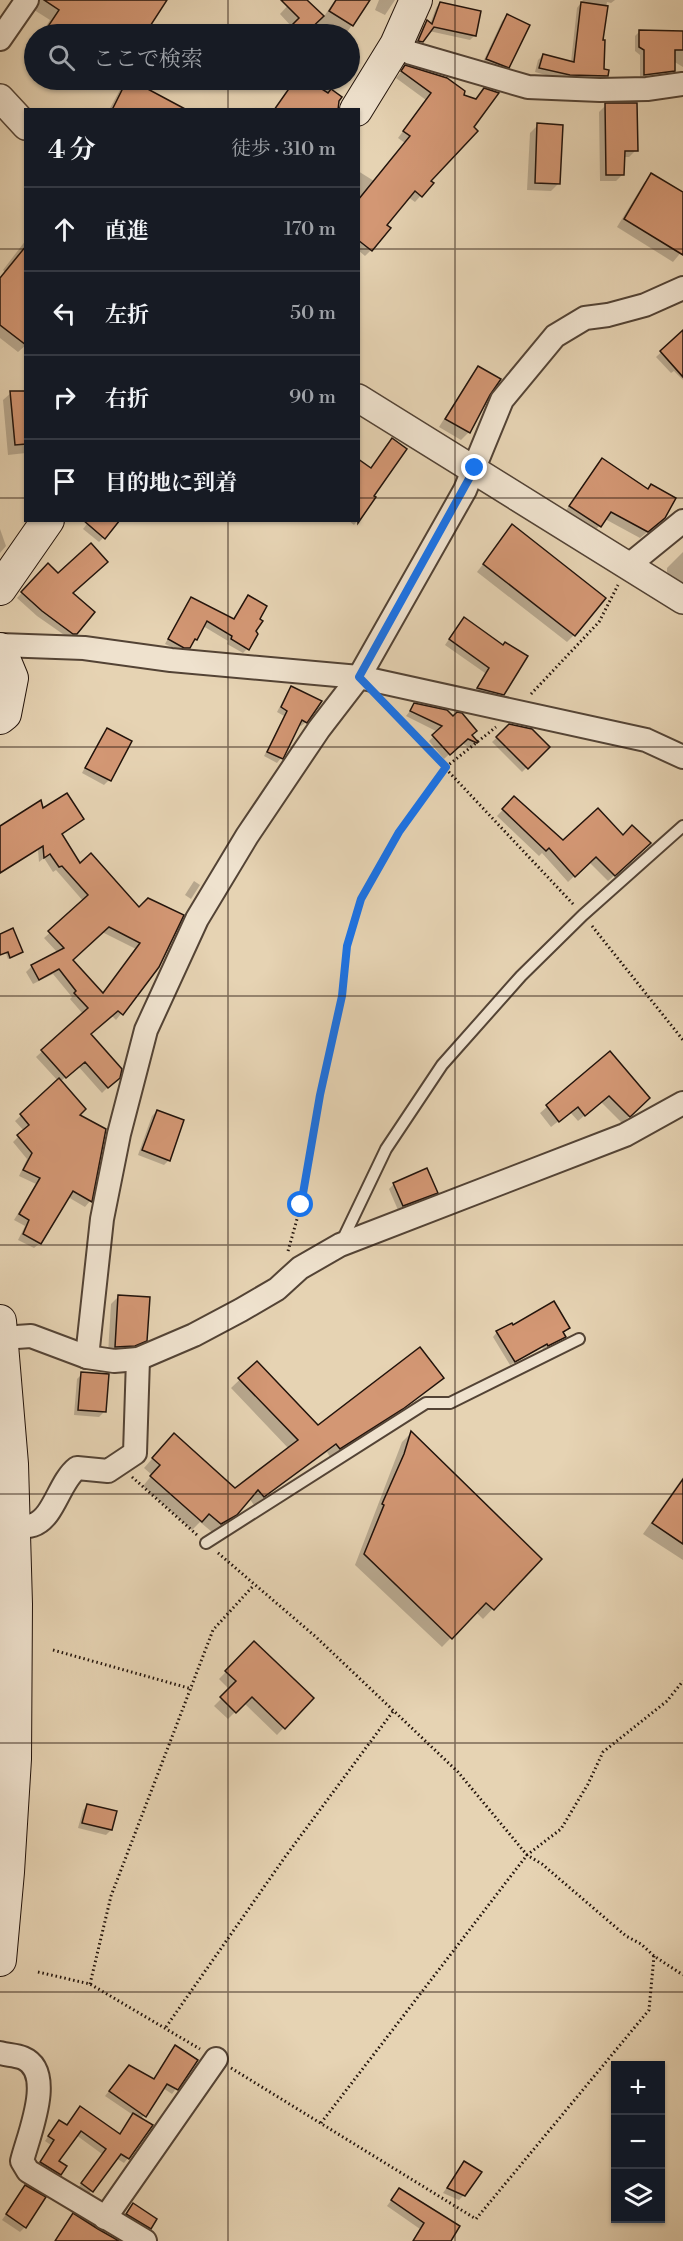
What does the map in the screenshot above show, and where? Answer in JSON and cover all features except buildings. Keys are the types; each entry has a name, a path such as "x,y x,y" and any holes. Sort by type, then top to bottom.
{"main road":[{"path":"357,108 396,45 416,0"},
{"path":"0,589 47,522"},
{"path":"0,647 12,678 5,714 0,718"},
{"path":"0,1960 15,1759 16,1604 12,1464 1,1329"}],"street":[{"path":"0,39 18,3"},
{"path":"396,45 411,53 528,87 600,90 647,89 683,84"},
{"path":"0,98 24,124"},
{"path":"87,1357 102,1219 119,1134 146,1030 202,910 319,729 359,677 475,468 502,400 555,336 585,318 608,315 645,305 683,288"},
{"path":"360,399 475,468 683,600"},
{"path":"629,565 683,521"},
{"path":"0,647 84,648 171,660 359,677 646,740 683,757"},
{"path":"1,1329 31,1336 87,1357 114,1361 138,1359 194,1335 241,1310 277,1288 300,1268 340,1245 626,1135 683,1103"},
{"path":"14,1527 31,1526 43,1520 69,1474 77,1468 108,1472 135,1453 138,1359"},
{"path":"0,2053 24,2058 35,2069 40,2082 39,2096 22,2161 28,2171 145,2241"},
{"path":"105,2218 216,2059"}],"lane":[{"path":"340,1245 386,1149 442,1065 521,976 583,915 683,826"},
{"path":"206,1543 426,1403 450,1403 579,1339"}],"path":[{"path":"277,1288 301,1205 320,1095 342,996 347,946 361,899 399,832 446,767 516,710 599,622 629,565"},
{"path":"359,677 583,915 683,1040"},
{"path":"118,1465 316,1637 394,1710 458,1772 527,1856 542,1864 626,1936 641,1944 654,1956 683,1975"},
{"path":"90,1984 111,1896 213,1630 255,1585"},
{"path":"53,1650 192,1689"},
{"path":"321,2123 527,1856 561,1829 588,1784 603,1752 667,1701 683,1681"},
{"path":"166,2027 285,1857 394,1710"},
{"path":"38,1972 90,1984 166,2027 476,2220 649,2010 654,1956"}],"route":[{"path":"301,1205 320,1095 342,996 347,946 361,899 399,832 446,767 359,677 465,490 475,468"}]}
